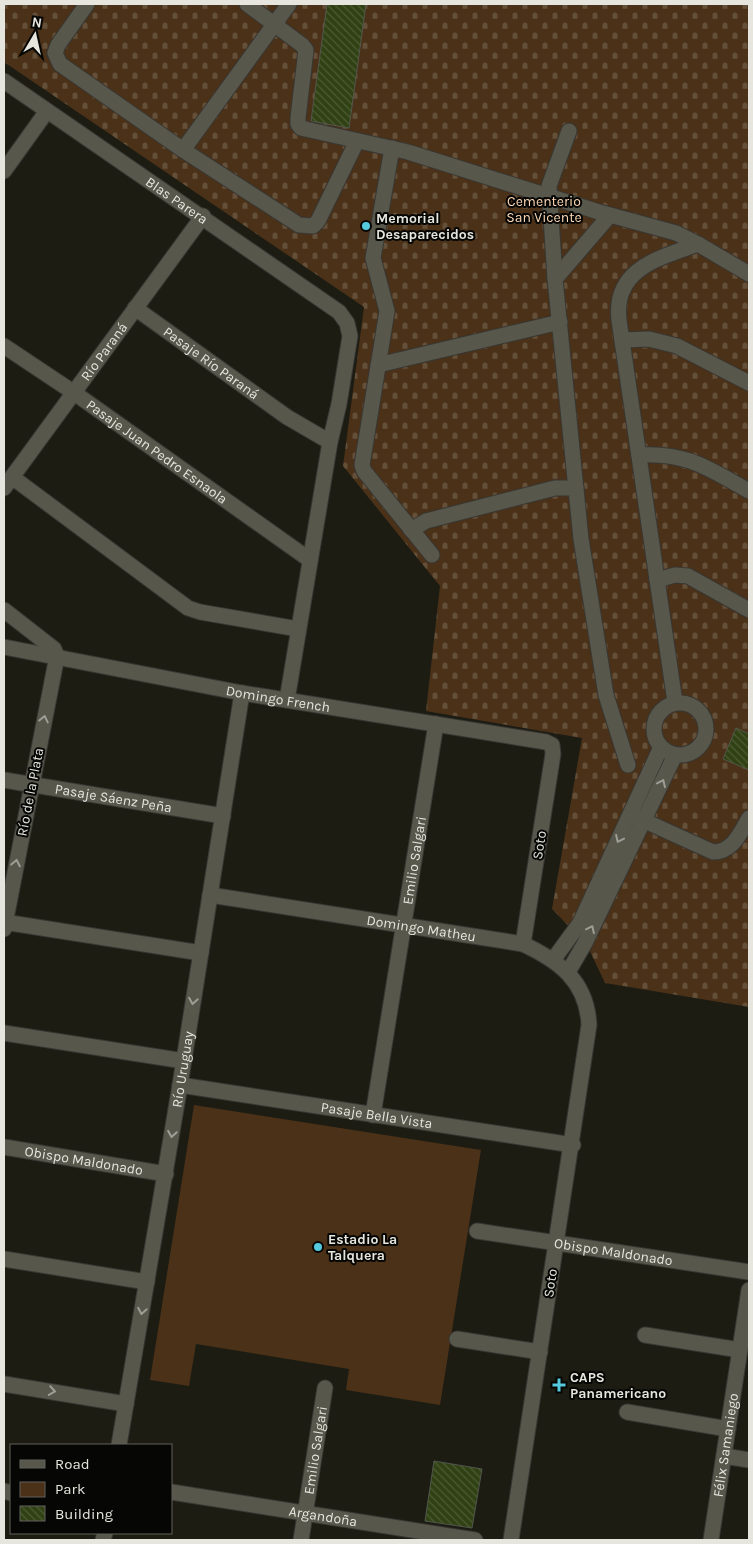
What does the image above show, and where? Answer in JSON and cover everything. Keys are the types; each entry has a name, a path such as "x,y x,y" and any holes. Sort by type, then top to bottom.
{"street":[{"path":"87,4 58,45 55,53 60,64 183,150 299,225 313,226 318,221 357,141"},
{"path":"247,4 274,23 306,50 298,124 308,131 392,148 610,216 676,234 698,244 749,274"},
{"path":"183,150 288,4"},
{"name":"Blas Parera","path":"4,81 203,216 339,312 347,323 350,336 339,404 330,442"},
{"path":"4,172 47,111"},
{"path":"568,131 551,178 549,197 555,279 581,539 606,695 628,765"},
{"path":"392,148 373,258 386,304 362,465 432,555"},
{"name":"Río Paraná","path":"8,482 203,216"},
{"path":"555,279 610,216"},
{"path":"675,702 618,302 633,275 650,261 698,244"},
{"name":"Pasaje Río Paraná","path":"135,308 287,416 330,442"},
{"path":"378,365 560,322"},
{"path":"622,340 649,339 677,346 749,382"},
{"name":"Pasaje Juan Pedro Esnaola","path":"4,346 73,392 310,560"},
{"path":"287,700 330,442"},
{"path":"639,455 666,454 698,462 749,492"},
{"path":"8,482 188,608 200,612 298,629"},
{"path":"411,530 426,521 500,502 555,488 576,488"},
{"path":"657,580 675,575 688,576 749,610"},
{"path":"4,610 54,649 57,656"},
{"name":"Domingo French","path":"4,647 287,700 546,742 552,746"},
{"name":"Río de la Plata","path":"4,924 57,656"},
{"name":"Río Uruguay","path":"119,1444 166,1174 242,692"},
{"path":"675,702 693,706 705,720 706,729 700,746 693,752 675,754 661,747 653,733 653,724 661,710 675,702"},
{"name":"Emilio Salgari","path":"374,1115 436,724"},
{"name":"Soto","path":"523,944 553,754 552,746"},
{"path":"568,972 585,943 637,817 661,747"},
{"path":"553,960 580,923 637,817 675,754"},
{"name":"Pasaje Sáenz Peña","path":"4,780 223,816"},
{"path":"637,817 704,849 719,852 733,844 749,818"},
{"name":"Domingo Matheu","path":"210,895 523,944 553,960 568,972 589,1013 590,1025"},
{"path":"4,924 201,953"},
{"name":"Soto","path":"510,1540 590,1025"},
{"path":"4,1032 184,1062"},
{"name":"Pasaje Bella Vista","path":"180,1086 572,1145"},
{"name":"Obispo Maldonado","path":"4,1147 166,1174"},
{"name":"Obispo Maldonado","path":"477,1231 556,1241 749,1272"},
{"path":"4,1259 147,1282"},
{"name":"Félix Samaniego","path":"711,1540 749,1290"},
{"path":"645,1335 740,1350"},
{"path":"457,1339 540,1352"},
{"path":"4,1384 126,1404"},
{"name":"Emilio Salgari","path":"302,1540 325,1388"},
{"path":"627,1412 728,1429"},
{"path":"724,1456 749,1460"},
{"name":"Argandoña","path":"172,1492 475,1540"}],"green space":[{"name":"Cementerio San Vicente","path":"4,4 749,4 749,1007 605,983 587,945 552,909 582,738 426,711 440,586 343,466 364,307 4,62"},
{"name":"Estadio La Talquera","path":"194,1105 481,1150 440,1405 346,1390 349,1369 196,1344 189,1386 150,1380"}],"building":[{"path":"327,4 366,4 349,128 311,121"},
{"path":"736,728 749,734 749,770 723,759"},
{"path":"434,1461 482,1469 472,1528 425,1521"}],"place":[{"name":"Memorial Desaparecidos","path":"366,226"},
{"name":"Estadio La Talquera","path":"318,1247"},
{"name":"CAPS Panamericano","path":"559,1385"}]}
